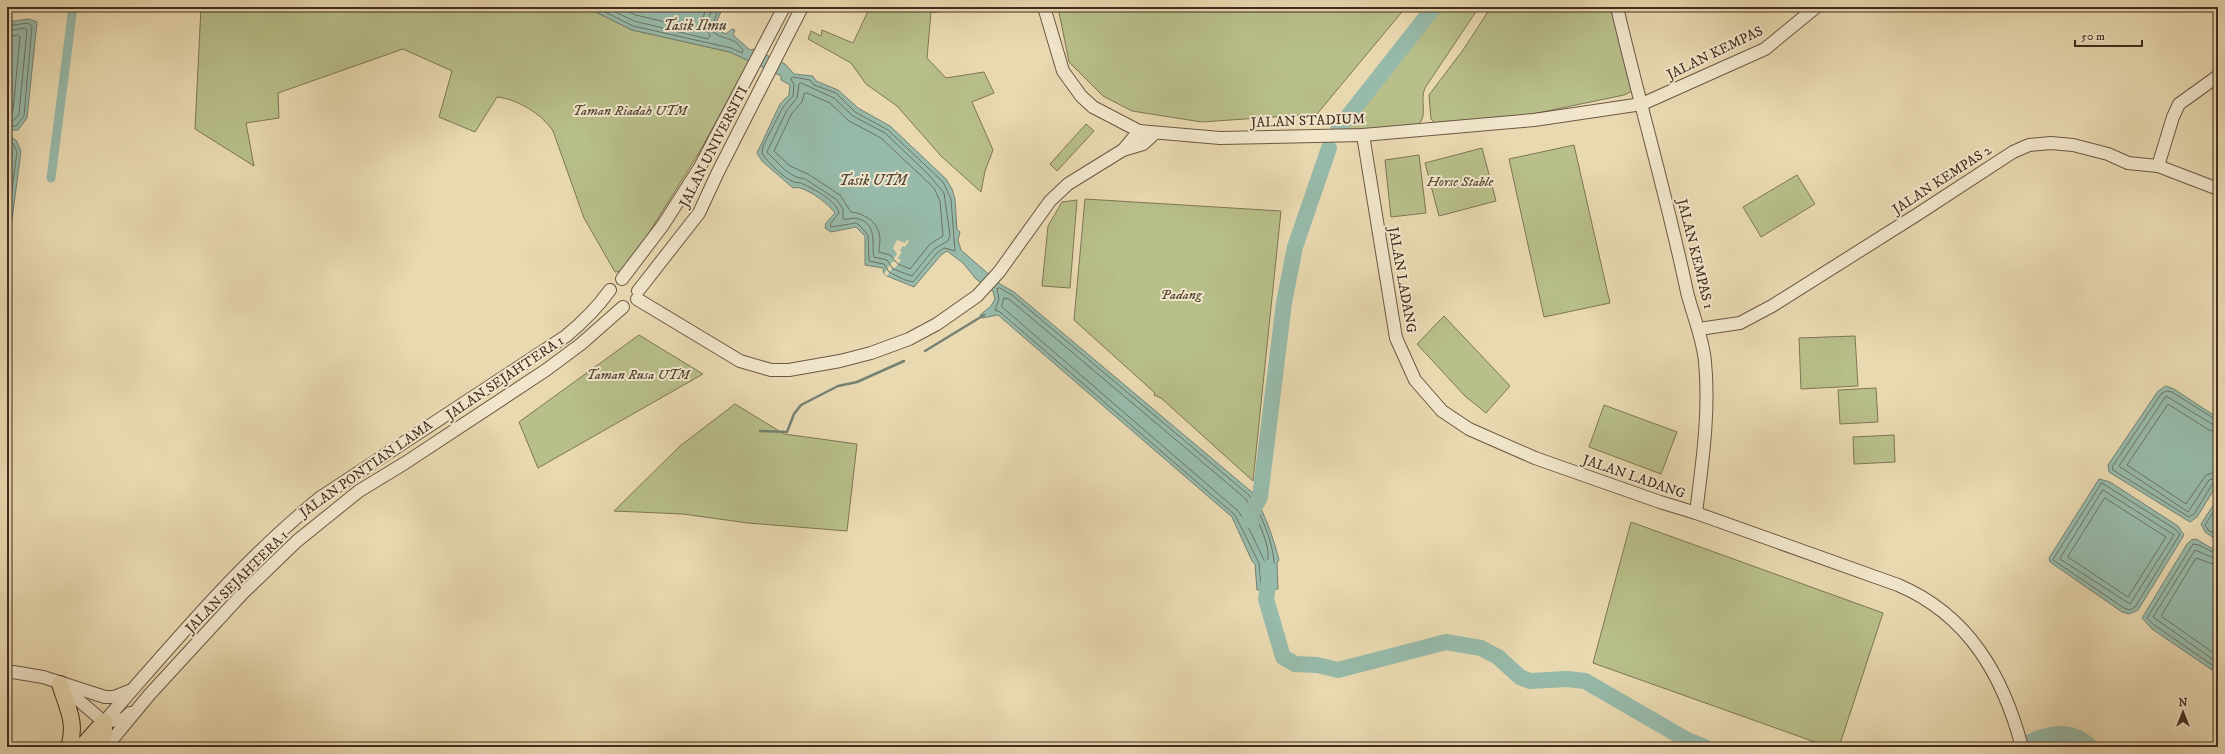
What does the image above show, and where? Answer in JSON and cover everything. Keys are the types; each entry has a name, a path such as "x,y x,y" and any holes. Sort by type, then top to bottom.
{"main road":[{"path":"60,684 72,717 73,732 69,747"},
{"path":"100,747 104,734 104,722"},
{"name":"JALAN PONTIAN LAMA","path":"82,747 104,722"}],"street":[{"name":"JALAN UNIVERSITI","path":"622,279 663,225 685,192 754,68 784,7"},
{"name":"JALAN UNIVERSITI","path":"637,295 699,213 718,172 802,7"},
{"name":"JALAN STADIUM","path":"1044,7 1057,56 1063,71 1073,86 1093,107 1139,131 1220,138 1363,135 1534,120 1642,104"},
{"name":"JALAN KEMPAS 1","path":"1617,7 1679,250 1691,306 1699,329 1705,360 1707,385 1696,513"},
{"name":"JALAN KEMPAS","path":"1642,104 1765,49 1816,7"},
{"path":"2158,166 2173,117 2179,104 2218,76"},
{"path":"1123,150 1139,131"},
{"path":"637,295 631,305 623,307 614,303 610,290 615,282 622,279 631,280 637,295 740,361 771,370 789,370 840,361 871,353 908,339 937,324 977,296 998,272 1050,201 1068,184 1123,150 1143,144 1155,133"},
{"name":"JALAN LADANG","path":"1363,135 1396,338 1414,380 1442,411 1469,429 1534,458 1696,513 1898,585 1929,600 1949,615 1967,632 1994,672 2019,733 2022,747"},
{"name":"JALAN KEMPAS 2","path":"1699,329 1740,323 1772,306 2013,152 2029,145 2051,143 2073,145 2108,154 2128,163 2158,166 2218,189"},
{"name":"JALAN PONTIAN LAMA","path":"104,722 221,589 260,550 321,497 566,336 586,320 600,305 610,290"},
{"name":"JALAN SEJAHTERA 1","path":"106,747 150,694 266,571 297,541 359,491 405,463 546,370 581,344 623,307"},
{"path":"396,448 405,463"},
{"path":"352,476 359,491"},
{"path":"7,672 43,677 60,684 106,697 123,695 133,689"},
{"path":"60,684 104,722 124,719 150,694"}],"green space":[{"name":"Taman Riadah UTM","path":"201,7 376,7 380,11 381,7 586,7 632,30 730,52 749,61 700,151 625,271 615,272 584,218 553,131 548,125 536,113 521,104 505,98 497,97 475,132 439,117 452,71 403,49 278,93 279,118 246,123 254,166 195,129"},
{"path":"870,7 938,7 938,12 931,12 927,58 946,78 984,72 994,93 972,102 993,150 985,171 981,192 941,156 897,106 866,84 851,63 808,39 811,31 821,36 822,30 853,43"},
{"path":"1058,7 1406,7 1317,114 1202,122 1132,111 1103,96 1069,62"},
{"path":"1437,7 1479,7 1425,88 1423,93 1423,115 1419,123 1415,126 1339,132"},
{"path":"1491,7 1610,7 1620,39 1632,91 1624,95 1523,116 1435,123 1431,119 1429,95 1463,50"},
{"path":"1086,124 1094,131 1057,171 1050,164"},
{"path":"1574,145 1610,303 1544,317 1509,159"},
{"name":"Horse Stable","path":"1482,148 1496,201 1439,216 1425,163"},
{"path":"1419,155 1426,213 1391,217 1385,160"},
{"path":"1797,175 1815,204 1761,237 1743,207"},
{"name":"Padang","path":"1085,199 1281,211 1253,481 1161,398 1154,395 1155,393 1074,320"},
{"path":"1077,200 1070,288 1042,286 1048,226 1062,202"},
{"path":"1444,316 1510,386 1486,413 1465,396 1417,344"},
{"name":"Taman Rusa UTM","path":"639,335 703,374 538,468 519,422"},
{"path":"1855,336 1858,386 1801,389 1799,338"},
{"path":"1876,388 1878,422 1840,424 1838,390"},
{"path":"735,404 784,434 857,444 847,531 748,523 683,514 614,511 680,446"},
{"path":"1604,405 1677,432 1661,474 1589,447"},
{"path":"1894,435 1895,462 1854,464 1853,437"},
{"path":"1631,522 1883,613 1839,747 1829,747 1593,663"}],"water":[{"path":"586,7 723,7 714,28 726,34 732,29 735,30 733,35 750,50 754,49 785,64 794,74 813,76 816,81 838,90 858,108 890,126 946,179 952,189 955,199 957,230 960,232 958,240 961,250 1000,284 1014,292 1253,493 1268,526 1279,560 1277,563 1278,589 1257,590 1255,564 1252,561 1232,517 998,315 982,318 980,315 991,306 995,299 993,291 976,279 963,263 947,251 941,255 914,287 887,276 884,274 883,268 865,265 865,236 856,227 831,232 825,228 826,223 835,213 832,209 822,200 809,192 803,189 793,188 762,161 757,153 780,104 789,95 790,85 781,80 781,76 730,52 632,30"},
{"path":"29,19 37,22 27,118 18,130 7,130 7,22"},
{"path":"7,135 16,140 21,151 11,227 7,231"},
{"path":"2166,386 2174,389 2218,418 2218,483 2197,517 2190,522 2109,472 2108,465 2158,391"},
{"path":"2099,479 2110,482 2178,526 2184,535 2138,610 2129,614 2122,612 2050,562 2049,558"},
{"path":"2218,498 2218,541 2205,532 2201,524"},
{"path":"2196,539 2218,552 2218,674 2152,629 2142,618 2187,544 2191,540"}],"pier":[{"path":"897,240 905,243 907,240 909,241 900,251 902,252 898,258 901,260 895,268 893,267 887,276 884,274 892,262 896,262 893,260 897,254 893,248"}],"waterway":[{"path":"51,178 73,7"},
{"path":"1338,129 1434,7"},
{"path":"1252,521 1250,516 1260,497 1284,303 1295,247 1329,148"},
{"path":"925,351 984,315"},
{"path":"760,431 787,432 794,414 801,405 838,386 857,382 904,361"},
{"path":"1268,568 1269,580 1266,599 1283,657 1295,664 1317,665 1338,670 1446,642 1481,648 1498,657 1520,677 1530,681 1567,679 1585,681 1687,740 1705,747"},
{"path":"2019,747 2038,739 2056,734 2073,736 2082,740 2091,747"}],"water label":[{"name":"Tasik Ilmu","path":"695,25"},
{"name":"Tasik UTM","path":"873,180"}]}
